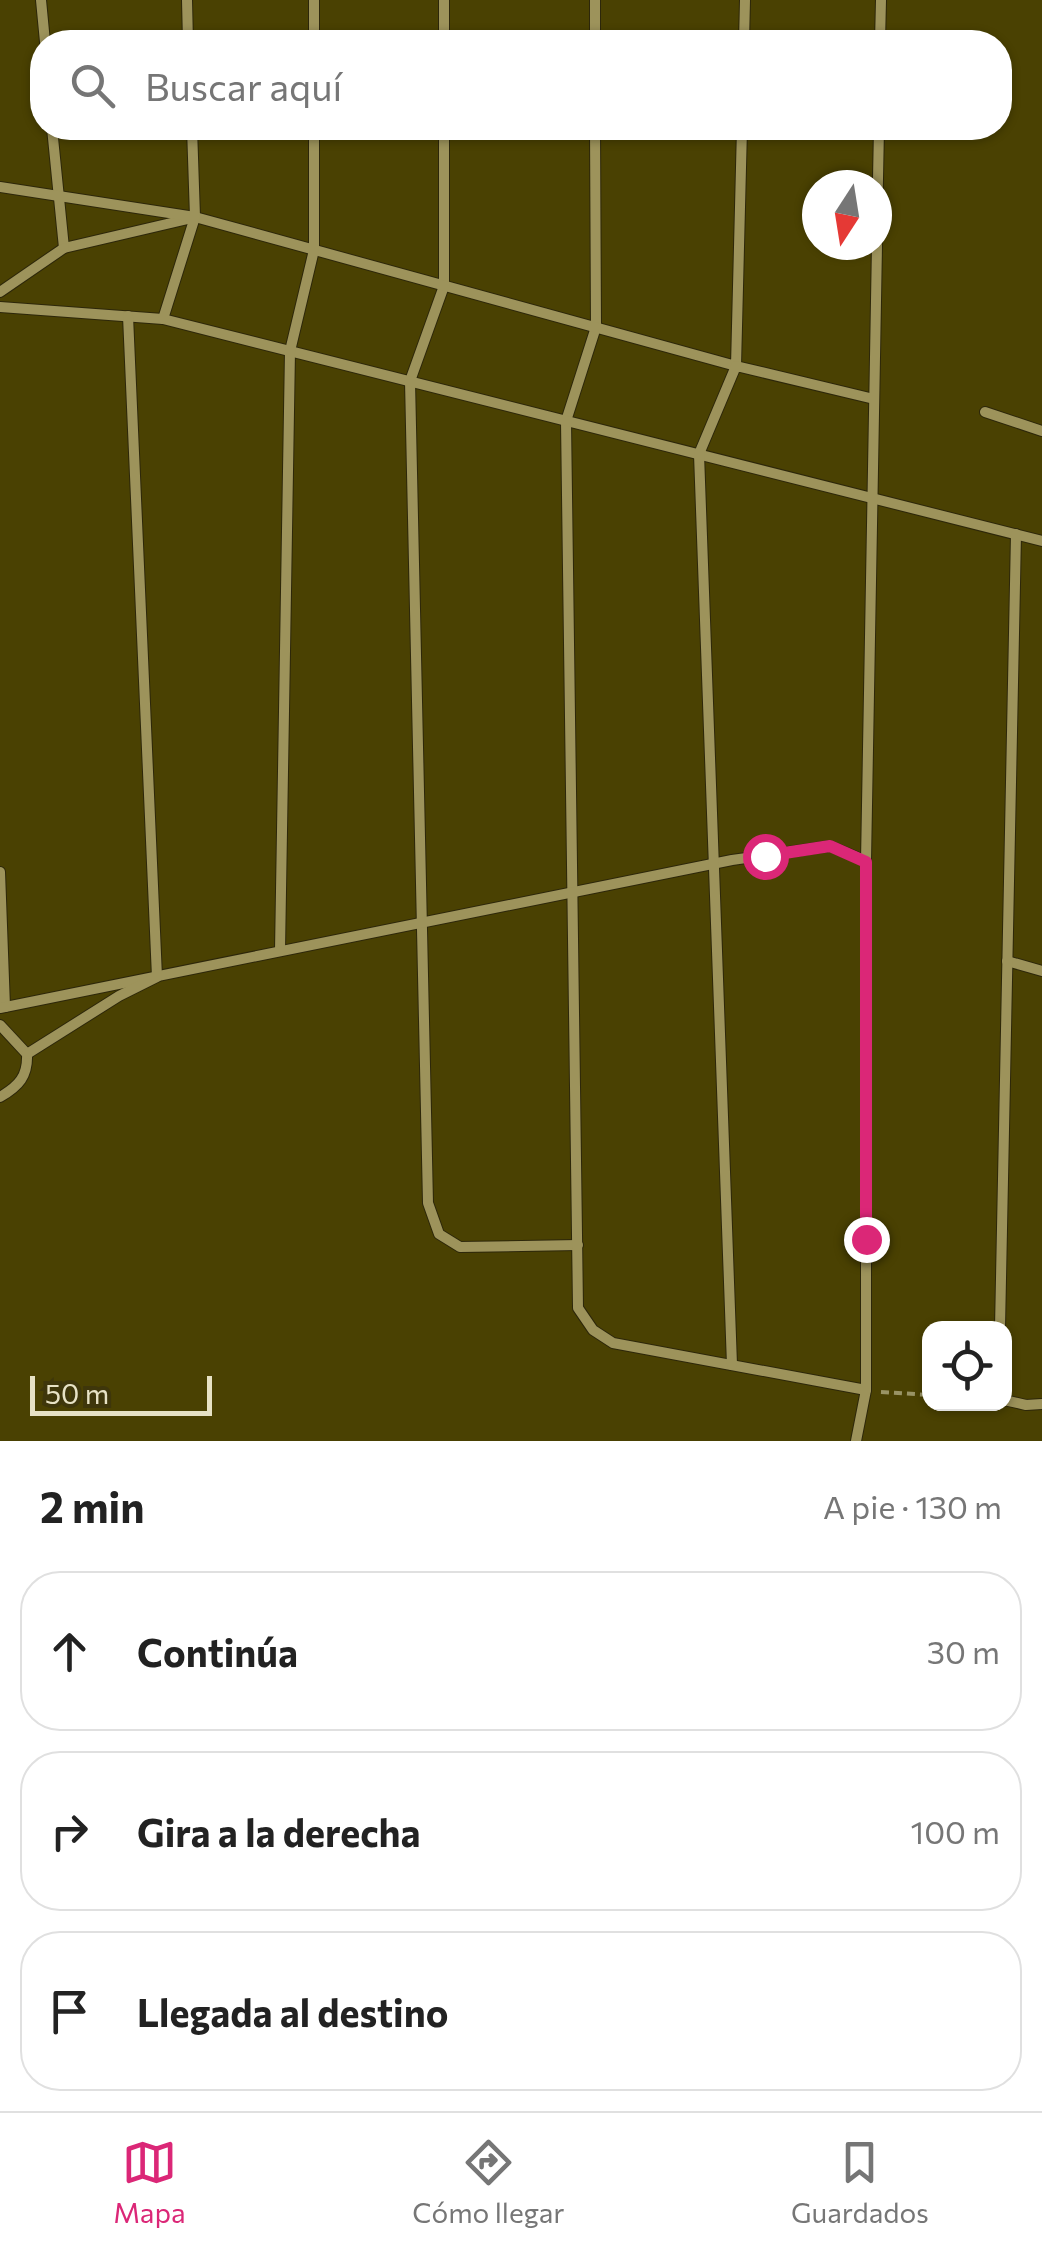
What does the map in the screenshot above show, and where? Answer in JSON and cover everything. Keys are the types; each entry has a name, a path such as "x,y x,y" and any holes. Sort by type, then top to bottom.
{"street":[{"path":"41,0 44,30"},
{"path":"187,0 188,30"},
{"path":"314,0 314,30"},
{"path":"444,0 444,30"},
{"path":"595,0 595,30"},
{"path":"744,30 745,0"},
{"path":"880,30 881,0"},
{"path":"53,140 64,248"},
{"path":"163,319 195,217 192,140"},
{"path":"280,950 290,351 314,250 314,140"},
{"path":"444,140 444,286 410,381 428,1202 439,1234 460,1247 578,1246"},
{"path":"595,140 596,327 566,421 578,1308 592,1330 612,1343 866,1390"},
{"path":"732,1366 699,454 736,366 742,140"},
{"path":"878,170 879,140"},
{"path":"0,187 195,217 736,366 874,399"},
{"path":"0,292 64,248 195,217"},
{"path":"856,1441 866,1390 866,862 877,260"},
{"path":"0,308 163,319 1042,540"},
{"path":"128,316 157,976"},
{"path":"985,412 1042,431"},
{"path":"1000,1321 1016,534"},
{"path":"0,872 2,1008 714,864 830,846 866,862"},
{"path":"1007,961 1042,971"},
{"path":"26,1054 157,976"},
{"path":"0,1026 26,1054 27,1067 19,1086 0,1097"},
{"path":"1012,1401 1042,1404"}],"path":[{"path":"866,1390 922,1394"}],"route":[{"path":"765,856 830,846 866,862 866,1239"}]}
